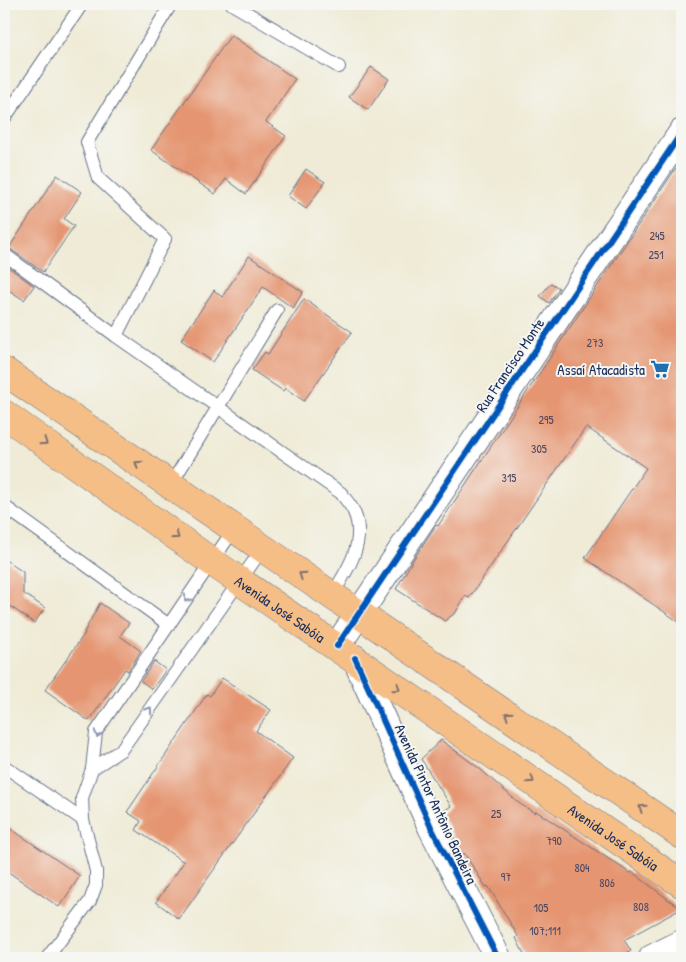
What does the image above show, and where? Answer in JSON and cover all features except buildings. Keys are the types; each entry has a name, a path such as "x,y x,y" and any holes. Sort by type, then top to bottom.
{"main road":[{"path":"4,371 234,530 359,612 682,835"},
{"name":"Avenida José Sabóia","path":"4,414 212,562 682,884"}],"street":[{"name":"Rua Francisco Monte","path":"359,612 682,132"},
{"path":"346,652 359,612"},
{"name":"Avenida Pintor Antônio Bandeira","path":"346,652 431,828 498,958"},
{"path":"652,958 682,943"}],"lane":[{"path":"4,119 82,4"},
{"path":"116,336 165,239 98,178 87,142 171,4"},
{"path":"232,4 339,67"},
{"path":"4,254 116,336 341,493 354,512 358,530 356,549 347,571 332,595"},
{"path":"170,486 277,310"},
{"path":"4,506 169,625"},
{"path":"47,958 90,901 96,885 96,871 82,820 82,798 92,769 96,732 234,530"},
{"path":"92,769 121,750 263,548"},
{"path":"4,766 82,820"}],"cycle path":[{"path":"337,646 682,132"},
{"path":"355,658 431,827 498,958"}],"place":[{"name":"Assaí Atacadista","path":"660,369"}]}
